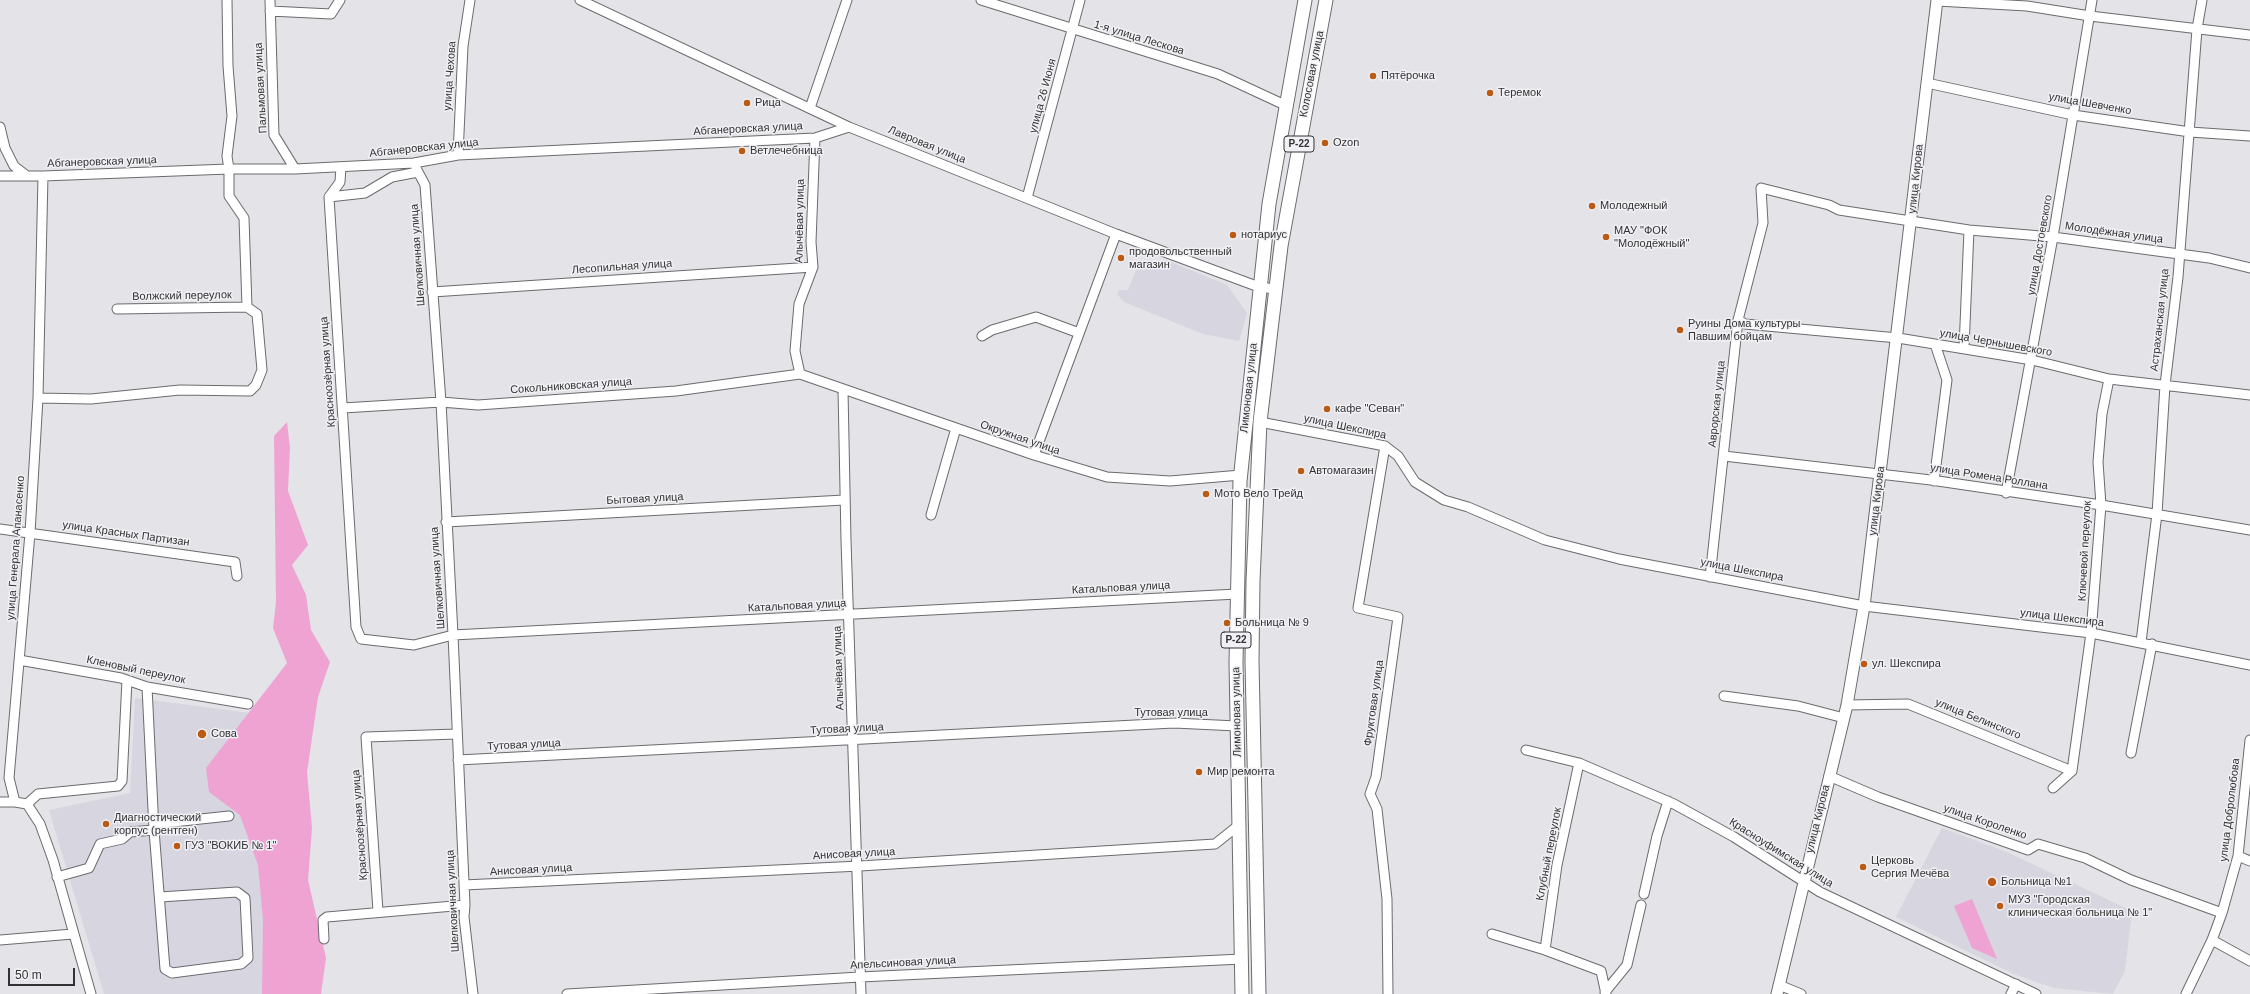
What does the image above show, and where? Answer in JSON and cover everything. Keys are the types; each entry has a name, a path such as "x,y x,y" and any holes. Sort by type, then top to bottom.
{"highway":[{"name":"Колосовая улица","path":"1259,287 1269,204 1305,0"},
{"name":"Колосовая улица","path":"1275,289 1283,231 1326,0"},
{"name":"Лимоновая улица","path":"1242,994 1237,726 1237,594 1241,474 1259,287"},
{"name":"Лимоновая улица","path":"1259,994 1252,653 1252,581 1260,422 1275,289"}],"main road":[{"name":"улица Кирова","path":"1778,990 1803,882 1847,706 1864,606 1898,338 1937,0"}],"street":[{"path":"38,398 91,399 180,390 250,391 256,385 262,370 256,314 246,307 244,218 229,196 229,169 227,156 232,116 228,66 227,0"},
{"name":"Пальмовая улица","path":"270,0 274,135 294,169"},
{"path":"270,11 331,14 340,0"},
{"name":"улица Чехова","path":"458,155 463,46 470,0"},
{"name":"Лавровая улица","path":"580,0 850,127 1116,234 1259,287 1275,289"},
{"path":"810,108 847,0"},
{"name":"1-я улица Лескова","path":"981,0 1073,30 1218,74 1287,106"},
{"name":"улица 26 Июня","path":"1027,198 1080,0"},
{"path":"1937,0 2026,6 2090,16 2250,35"},
{"name":"улица Достоевского","path":"2006,493 2054,237 2092,0"},
{"name":"Астраханская улица","path":"2141,642 2157,514 2166,385 2178,277 2178,255 2190,132 2197,29 2202,0"},
{"name":"улица Шевченко","path":"1927,83 2073,115 2190,132 2250,136"},
{"path":"0,127 5,148 14,166 27,176"},
{"name":"Абганеровская улица","path":"0,176 43,176 229,169 294,169 414,163 458,155 815,138 850,127"},
{"name":"Алычёвая улица","path":"800,374 795,351 799,304 813,267 811,242 815,138"},
{"name":"Шелковичная улица","path":"414,163 425,185 441,402 446,522 454,635 465,905 464,917 473,994"},
{"path":"329,196 340,182 341,167"},
{"path":"329,196 365,193 392,177 418,172"},
{"name":"улица Генерала Апанасенко","path":"15,802 9,778 30,533 38,398 43,176"},
{"name":"Молодёжная улица","path":"1761,188 1829,205 1839,210 1912,219 1969,230 2054,237 2209,258 2250,268"},
{"name":"Аврорская улица","path":"1710,576 1738,320 1763,223 1761,188"},
{"name":"Красноозёрная улица","path":"329,196 356,627 361,639"},
{"path":"1964,348 1969,230"},
{"path":"1034,456 1116,234"},
{"name":"Лесопильная улица","path":"432,292 813,267"},
{"name":"Волжский переулок","path":"117,309 246,307"},
{"path":"982,336 992,330 1036,317 1079,333"},
{"name":"улица Чернышевского","path":"1738,320 1745,324 1898,338 2032,360 2109,379 2250,395"},
{"path":"1934,481 1947,380 1935,344"},
{"name":"Сокольниковская улица","path":"343,408 441,402 478,405 676,391 800,374"},
{"name":"Окружная улица","path":"800,374 1034,456 1107,477 1170,481 1241,474"},
{"name":"Ключевой переулок","path":"2072,771 2092,633 2101,506 2098,462 2102,414 2109,379"},
{"name":"Алычёвая улица","path":"843,390 844,500 861,994"},
{"name":"улица Шекспира","path":"1260,422 1386,446 1398,456 1415,482 1444,500 1468,507 1545,540 1619,560 1864,606 2092,633 2250,665"},
{"path":"931,515 956,428"},
{"name":"Фруктовая улица","path":"1386,446 1358,608 1398,617 1376,777 1370,794 1377,809 1387,899 1388,994"},
{"name":"улица Ромена Роллана","path":"1724,456 1934,481 2006,493 2157,514 2250,530"},
{"name":"Бытовая улица","path":"446,522 844,500"},
{"name":"улица Красных Партизан","path":"0,529 235,562 237,576"},
{"name":"Катальповая улица","path":"361,639 414,645 454,635 849,616 1237,594"},
{"path":"2131,753 2152,644"},
{"name":"Кленовый переулок","path":"19,660 127,680 147,687 248,704"},
{"path":"27,804 38,794 118,786 122,781 127,680"},
{"path":"147,687 154,827 165,970 172,973 241,964 248,958 244,898 237,892 160,897"},
{"path":"1724,696 1798,706 1844,718"},
{"name":"улица Белинского","path":"1847,706 1908,704 2072,771"},
{"name":"Тутовая улица","path":"458,760 853,741 1174,723 1237,726"},
{"name":"Красноозёрная улица","path":"378,911 366,738 457,734"},
{"name":"улица Добролюбова","path":"2186,994 2212,940 2222,914 2238,856 2250,740"},
{"name":"Красноуфимская улица","path":"1526,750 1579,763 1668,801 1734,836 1784,867 1803,882 1820,892 2036,994"},
{"name":"Клубный переулок","path":"1545,950 1557,866 1579,763"},
{"path":"2053,788 2072,771"},
{"name":"улица Короленко","path":"1829,776 1878,797 2028,850 2038,844 2085,858 2131,880 2222,914"},
{"path":"1644,894 1657,836 1668,801"},
{"path":"0,802 27,804 40,824 58,877 91,994"},
{"path":"58,877 89,868 100,844 122,839 130,832 229,816"},
{"name":"Анисовая улица","path":"464,885 856,866 1215,844 1239,825"},
{"path":"2238,856 2250,861"},
{"path":"324,939 323,920 327,917 378,911 465,905"},
{"path":"1606,993 1626,965 1641,905"},
{"path":"0,940 73,934"},
{"path":"1492,934 1545,950 1601,971 1606,993"},
{"path":"2212,940 2250,961"},
{"name":"Апельсиновая улица","path":"566,994 860,977 1242,959"},
{"path":"2011,994 2016,984"},
{"path":"1778,990 1801,994"}],"shaded area":[{"path":"1166,260 1227,285 1247,313 1239,341 1203,334 1124,302 1117,294 1119,290 1128,290 1137,268"},
{"path":"287,422 290,448 288,491 308,545 292,565 306,595 311,630 330,662 318,697 307,772 312,828 308,880 326,958 321,994 262,994 263,920 258,865 240,815 209,792 206,768 287,663 273,628 276,602 274,436"},
{"path":"135,698 273,716 292,994 104,994 49,810 130,793"},
{"name":"Больница №1","path":"1942,828 2007,852 2132,911 2125,971 2113,994 2054,988 2016,975 1896,917"},
{"path":"1972,899 1997,959 1972,948 1954,906"}],"place":[{"name":"Пятёрочка","path":"1373,76"},
{"name":"Теремок","path":"1490,93"},
{"name":"Рица","path":"747,103"},
{"name":"Ozon","path":"1325,143"},
{"name":"Ветлечебница","path":"742,151"},
{"name":"Молодежный","path":"1592,206"},
{"name":"нотариус","path":"1233,235"},
{"name":"МАУ \"ФОК \"Молодёжный\"","path":"1606,237"},
{"name":"продовольственный магазин","path":"1121,258"},
{"name":"Руины Дома культуры Павшим бойцам","path":"1680,330"},
{"name":"кафе \"Севан\"","path":"1327,409"},
{"name":"Автомагазин","path":"1301,471"},
{"name":"Мото Вело Трейд","path":"1206,494"},
{"name":"Больница № 9","path":"1227,623"},
{"name":"ул. Шекспира","path":"1864,664"},
{"name":"Сова","path":"202,734"},
{"name":"Мир ремонта","path":"1199,772"},
{"name":"Диагностический корпус (рентген)","path":"106,824"},
{"name":"ГУЗ \"ВОКИБ № 1\"","path":"177,846"},
{"name":"Церковь Сергия Мечёва","path":"1863,867"},
{"name":"Больница №1","path":"1992,882"},
{"name":"МУЗ \"Городская клиническая больница № 1\"","path":"2000,906"}]}
